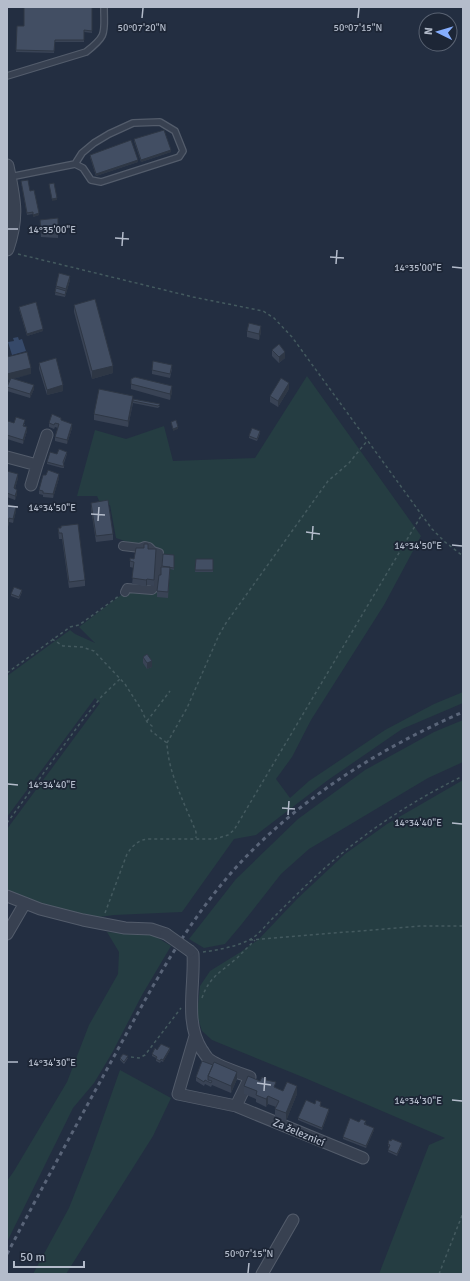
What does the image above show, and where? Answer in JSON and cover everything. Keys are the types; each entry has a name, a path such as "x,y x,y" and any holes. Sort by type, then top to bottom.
{"street":[{"path":"8,171 13,192 14,217 10,251"},
{"path":"31,485 47,435"},
{"path":"7,457 37,465"},
{"path":"123,546 140,548 145,546 159,553 157,585 152,590 127,588 125,592"},
{"path":"7,896 46,911 102,925 152,929 166,934 192,953 194,968 192,1012 195,1036 200,1047 209,1060 250,1077 236,1106"},
{"path":"7,934 25,903"},
{"name":"Za železnicí","path":"195,1036 178,1094 236,1106 363,1158"},
{"path":"262,1274 293,1220"}],"lane":[{"path":"7,76 86,52 97,44 104,34 104,7"},
{"path":"8,171 75,164 83,168 91,180 101,182 179,157 184,151 175,131 160,122 133,123 94,143 82,153 75,164"}],"path":[{"path":"10,251 193,297 263,311 274,318 292,337 421,516 445,542 463,556"},
{"path":"196,839 196,832 169,760 166,743 187,708 219,635 226,623 328,481 349,463 367,441"},
{"path":"102,925 127,854 132,847 145,839 222,838 234,830 421,516"},
{"path":"7,673 52,639 70,627 79,625 125,592"},
{"path":"52,639 63,646 82,647 94,651 129,690 147,722 152,726 151,731 166,743"},
{"path":"7,823 81,722 102,696 120,679"},
{"path":"147,722 170,691"},
{"path":"192,953 222,949 248,940 261,930 326,866 357,841 386,820 463,776"},
{"path":"248,940 420,926 463,926"},
{"path":"202,999 205,989 211,980 255,940"},
{"path":"131,1057 139,1058 145,1055 182,1007"},
{"path":"438,1274 463,1213"}],"green space":[{"path":"307,376 421,536 384,605 311,720 292,757 276,779 290,798 309,781 385,730 434,704 463,692 463,703 402,729 328,780 256,835 234,839 182,912 114,915 92,918 41,905 7,891 7,829 100,703 95,698 7,817 7,676 70,630 75,634 95,643 79,627 125,592 157,585 159,553 116,538 110,505 101,505 97,496 77,496 95,430 126,439 164,426 173,461 255,458"},
{"path":"463,720 463,762 428,778 309,849 281,874 225,944 204,948 189,939 236,879 298,819 365,770 434,732"},
{"path":"463,780 463,1274 379,1274 429,1145 445,1138 212,1040 202,1031 197,1015 200,986 210,971 258,940 297,899 345,854 387,824"},
{"path":"107,932 153,935 171,946 142,995 112,1053 94,1083 73,1108 7,1242 7,1181 67,1082 89,1025 118,974 119,952"},
{"path":"120,1070 171,1098 153,1136 66,1274 33,1274 69,1208 91,1152"}],"water":[{"path":"18,337 19,340 22,339 26,351 12,355 8,342 14,341 13,338"}],"building":[{"path":"24,7 92,7 92,31 84,30 84,40 55,40 54,51 16,50 17,26 24,26"},
{"path":"164,130 171,150 141,160 134,139"},
{"path":"131,140 138,160 96,174 90,155"},
{"path":"28,180 30,191 34,190 39,213 33,215 33,212 27,213 21,181"},
{"path":"54,183 57,198 52,199 49,184"},
{"path":"58,218 58,234 41,233 40,220"},
{"path":"59,273 70,276 66,289 56,286"},
{"path":"56,288 66,291 65,295 55,292"},
{"path":"95,299 113,366 92,371 74,305"},
{"path":"36,302 43,329 27,334 19,307"},
{"path":"249,323 261,326 259,334 247,331"},
{"path":"279,344 285,352 279,357 272,350"},
{"path":"27,352 31,368 7,374 7,357"},
{"path":"56,358 63,385 47,390 39,363"},
{"path":"153,361 172,365 170,374 152,370"},
{"path":"135,377 172,386 170,394 131,384 131,379"},
{"path":"11,378 34,385 30,394 7,387"},
{"path":"281,378 289,383 278,401 270,396"},
{"path":"99,389 133,396 128,421 94,414"},
{"path":"133,399 160,404 158,406 133,401"},
{"path":"52,414 61,418 61,420 72,424 67,440 55,437 59,424 55,423 54,425 49,423"},
{"path":"16,417 25,420 23,426 27,427 23,440 7,435 8,421 14,423"},
{"path":"176,420 178,427 173,429 171,422"},
{"path":"252,428 260,431 257,439 249,436"},
{"path":"59,449 67,452 63,462 64,466 47,462 50,452 57,454"},
{"path":"48,470 59,474 53,494 43,493 43,491 39,490 43,475 46,475"},
{"path":"7,471 18,474 14,488 17,490 15,496 7,493"},
{"path":"108,500 113,534 96,536 91,503"},
{"path":"7,504 16,507 13,519 9,518 8,523 7,523"},
{"path":"78,524 85,580 69,582 62,533 59,533 58,528 61,528 61,526"},
{"path":"144,544 148,544 148,549 156,549 154,580 132,578 134,562 130,561 130,558 134,559 136,548 144,548"},
{"path":"163,554 174,555 174,568 162,566"},
{"path":"196,559 213,559 213,570 195,570"},
{"path":"161,567 170,567 168,592 157,591 159,575 161,575"},
{"path":"14,587 22,590 19,597 11,594"},
{"path":"147,654 152,661 147,663 143,657"},
{"path":"161,1044 170,1048 163,1060 161,1059 160,1061 152,1054 155,1048 157,1050"},
{"path":"123,1054 128,1056 124,1062 120,1058"},
{"path":"202,1061 213,1065 208,1076 208,1080 212,1081 211,1083 205,1080 204,1082 196,1077"},
{"path":"214,1062 237,1072 231,1086 208,1076"},
{"path":"248,1076 260,1081 262,1077 267,1079 266,1080 276,1082 274,1087 283,1091 287,1082 297,1086 286,1113 275,1109 279,1101 268,1096 266,1099 256,1095 257,1091 244,1086"},
{"path":"306,1100 315,1104 316,1100 321,1102 320,1106 329,1109 322,1128 298,1118"},
{"path":"350,1118 359,1122 361,1119 366,1121 364,1124 374,1128 366,1146 343,1137"},
{"path":"392,1139 402,1143 397,1154 388,1150 390,1145 388,1144 389,1140 391,1141"}],"railway":[{"path":"7,1254 158,977 188,929 222,883 265,838 317,795 344,776 402,741 463,712"}]}
